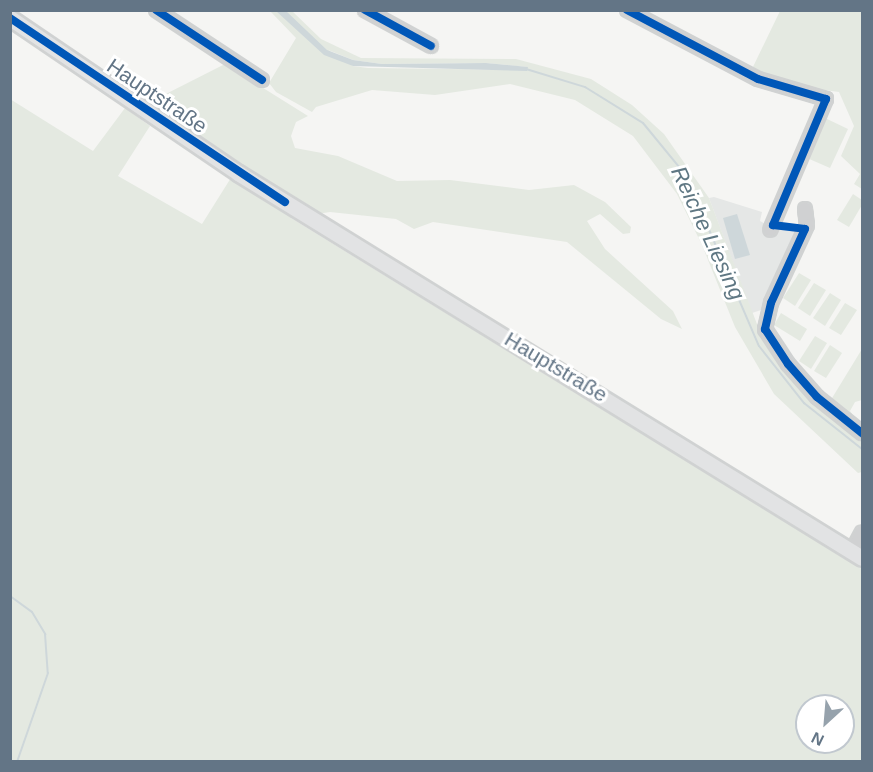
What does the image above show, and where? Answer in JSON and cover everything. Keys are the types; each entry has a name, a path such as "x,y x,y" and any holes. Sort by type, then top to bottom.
{"main road":[{"name":"Hauptstraße","path":"10,18 238,173 857,555"}],"street":[{"path":"156,10 262,80"},
{"path":"365,10 431,46"},
{"path":"627,10 758,79 826,99 770,230"},
{"path":"805,209 807,225 771,303 765,328 788,364 817,397 862,433"},
{"path":"857,555 862,532"}],"shaded area":[{"path":"270,11 292,11 321,39 361,58 516,59 591,79 632,105 664,134 709,198 760,332 862,436 862,472 858,473 774,394 735,327 702,245 677,194 633,136 575,100 510,84 435,95 372,90 316,107 312,112 276,92 269,83 296,38","holes":["328,50 353,60 382,64 486,63 527,67 527,70 368,68 353,66"]},
{"path":"276,11 286,11 327,50 353,60 382,64 486,63 528,67 527,71 353,66 324,55"},
{"path":"780,11 862,11 862,189 854,184 860,174 841,156 854,126 839,92 802,87 751,71"},
{"path":"225,64 308,116 296,122 291,136 295,148 338,156 397,181 450,180 529,190 574,185 605,202 631,227 630,233 623,234 600,214 587,221 605,249 673,311 682,329 661,319 567,242 433,222 414,229 396,219 330,212 291,218 862,569 862,761 11,761 10,99 93,151 125,108 150,126 118,176 202,224 234,173 148,103"},
{"path":"825,118 848,129 830,168 807,158"},
{"path":"853,194 862,200 862,205 849,227 837,220"},
{"path":"714,197 762,212 760,221 767,225 797,229 761,310 752,313 709,198"},
{"path":"737,214 750,255 735,259 723,218"},
{"path":"799,273 811,280 795,306 783,298"},
{"path":"814,283 826,290 810,316 798,308"},
{"path":"830,293 841,300 825,326 813,318"},
{"path":"845,303 857,310 841,335 829,328"},
{"path":"781,313 807,329 800,341 774,325"},
{"path":"815,336 827,343 811,369 799,361"},
{"path":"830,345 842,353 826,378 814,371"},
{"path":"862,349 862,400 855,402 850,411 862,429 829,403"}],"waterway":[{"name":"Reiche Liesing","path":"526,69 585,87 643,123 680,168 695,197 759,346 804,403 862,449"},
{"path":"10,596 32,612 45,634 48,673 17,762"}],"cycle path":[{"path":"156,10 262,80"},
{"path":"365,10 431,46"},
{"path":"627,10 758,79 826,99 773,225 805,229 771,303 765,329 788,364 817,397 862,433"},
{"path":"10,18 285,202"}]}
